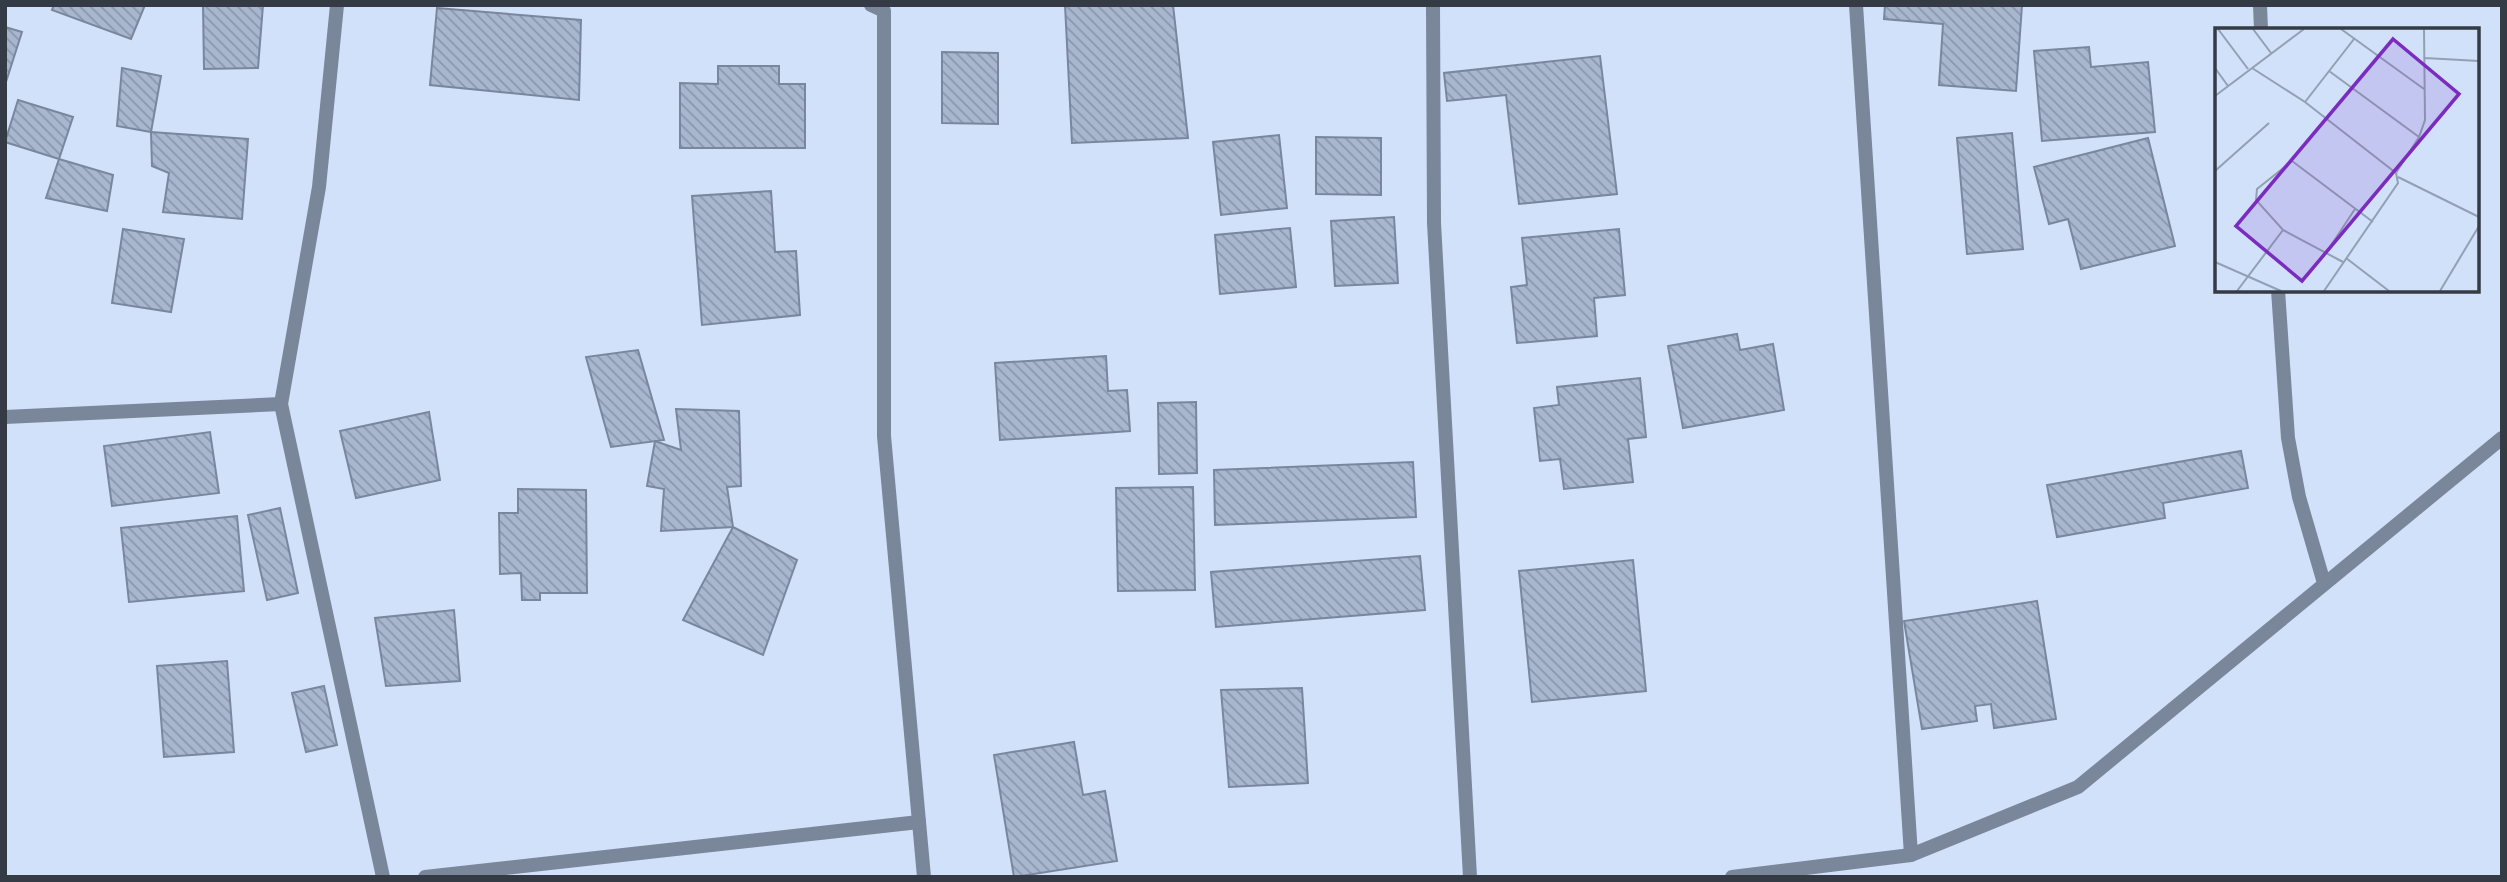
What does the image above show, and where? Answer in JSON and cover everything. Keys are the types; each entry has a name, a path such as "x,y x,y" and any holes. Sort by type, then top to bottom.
{"street":[{"path":"337,5 319,187 282,404 383,877"},
{"path":"871,5 884,11 884,436 923,877"},
{"path":"1433,5 1434,223 1470,877"},
{"path":"1856,5 1910,855"},
{"path":"2260,5 2261,28"},
{"path":"2278,292 2288,438 2299,497 2324,583"},
{"path":"5,417 282,404"},
{"path":"1732,877 1910,855 2078,787 2502,438"},
{"path":"425,877 919,822"}],"building":[{"path":"54,5 145,5 131,39 52,10"},
{"path":"203,5 263,5 258,68 204,69"},
{"path":"1065,5 1173,5 1188,138 1072,143"},
{"path":"1885,5 2022,5 2016,91 1939,85 1943,24 1884,19"},
{"path":"437,8 581,20 579,100 430,85"},
{"path":"5,27 22,32 5,85"},
{"path":"2089,47 2091,67 2148,62 2155,132 2042,141 2034,51"},
{"path":"942,52 998,53 998,124 942,123"},
{"path":"1600,56 1617,194 1519,204 1506,95 1447,101 1444,73"},
{"path":"718,66 779,66 779,84 805,84 805,148 680,148 680,83 718,84"},
{"path":"122,68 161,76 151,132 117,126"},
{"path":"18,100 73,117 59,159 5,142"},
{"path":"151,132 248,139 242,219 163,212 169,173 152,166"},
{"path":"2012,133 2023,249 1967,254 1957,138"},
{"path":"1279,135 1287,208 1221,215 1213,142"},
{"path":"1316,137 1381,138 1381,195 1316,194"},
{"path":"2148,138 2175,246 2081,269 2068,219 2049,224 2034,167"},
{"path":"59,159 113,175 107,211 46,198"},
{"path":"771,191 775,252 796,251 800,315 702,325 692,196"},
{"path":"1394,217 1398,283 1335,286 1331,221"},
{"path":"1290,228 1296,287 1220,294 1215,235"},
{"path":"123,229 184,239 171,312 112,303"},
{"path":"1619,229 1625,295 1594,298 1597,336 1517,343 1511,287 1527,285 1522,238"},
{"path":"1737,334 1740,350 1773,344 1784,410 1683,428 1668,346"},
{"path":"638,350 664,440 611,447 586,357"},
{"path":"1106,356 1108,391 1127,390 1130,431 1000,440 995,363"},
{"path":"1640,378 1646,437 1628,439 1633,482 1564,489 1560,459 1540,461 1534,408 1559,405 1557,387"},
{"path":"1196,402 1197,473 1159,474 1158,403"},
{"path":"676,409 739,411 741,486 727,487 733,527 661,531 664,489 647,486 655,441 681,450"},
{"path":"429,412 440,480 356,498 340,431"},
{"path":"210,432 219,493 112,506 104,446"},
{"path":"2241,451 2248,488 2163,503 2165,518 2057,537 2047,485"},
{"path":"1413,462 1416,517 1215,525 1214,470"},
{"path":"1193,487 1195,590 1118,591 1116,488"},
{"path":"518,489 586,490 587,593 540,593 540,600 522,600 521,573 500,574 499,513 518,513"},
{"path":"280,508 298,593 267,600 248,515"},
{"path":"237,516 244,591 129,602 121,528"},
{"path":"733,527 797,560 763,655 683,620"},
{"path":"1420,556 1425,610 1216,627 1211,572"},
{"path":"1633,560 1646,691 1532,702 1519,571"},
{"path":"2037,601 2056,719 1994,728 1991,704 1975,706 1977,721 1922,729 1904,621"},
{"path":"454,610 460,681 386,686 375,618"},
{"path":"227,661 234,752 164,757 157,666"},
{"path":"324,686 337,745 306,752 292,693"},
{"path":"1302,688 1308,783 1229,787 1221,690"},
{"path":"1074,742 1083,795 1105,791 1117,861 1014,877 994,755"}]}
